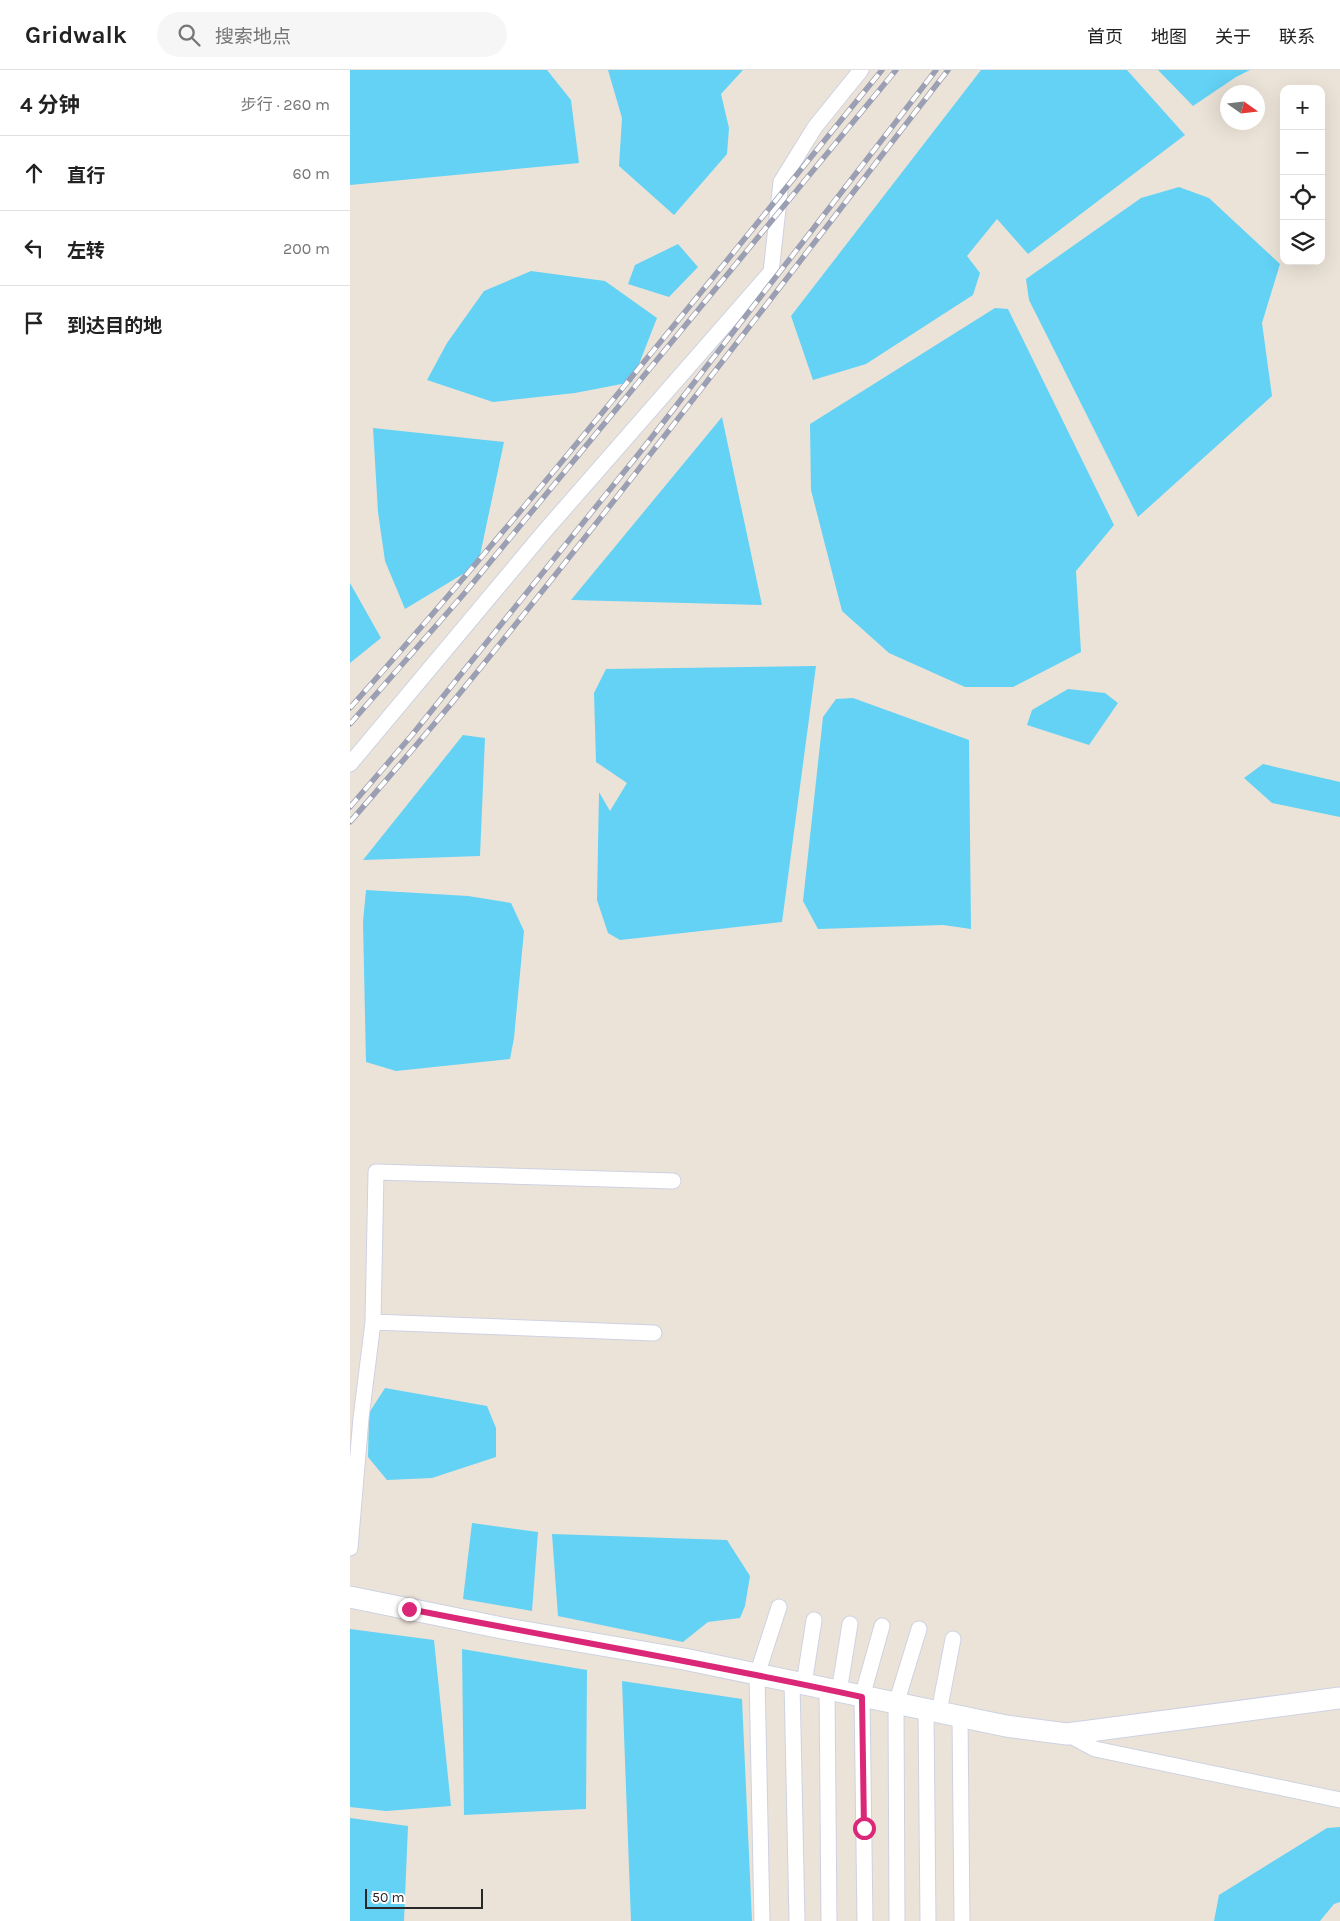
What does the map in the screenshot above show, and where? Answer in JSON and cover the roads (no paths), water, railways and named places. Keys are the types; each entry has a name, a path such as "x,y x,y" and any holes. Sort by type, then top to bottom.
{"main road":[{"path":"350,1597 507,1629 757,1674 1006,1726 1067,1734 1340,1698"}],"street":[{"path":"350,764 544,532 771,272 781,182 816,127 861,70"},
{"path":"350,1548 361,1418 373,1322 376,1172 673,1181"},
{"path":"373,1322 654,1333"},
{"path":"762,1921 757,1674 779,1607"},
{"path":"797,1921 798,1683 814,1620"},
{"path":"829,1921 833,1690 850,1624"},
{"path":"865,1921 862,1697 882,1626"},
{"path":"897,1921 896,1704 919,1629"},
{"path":"928,1921 932,1711 952,1639"},
{"path":"960,1717 962,1921"},
{"path":"1067,1734 1096,1749 1340,1800"}],"water":[{"path":"350,70 547,70 571,100 579,163 350,185"},
{"path":"608,70 743,70 721,94 729,128 727,154 674,215 619,166 622,118"},
{"path":"981,70 1127,70 1185,135 1028,254 997,219 967,256 980,273 973,295 866,364 813,380 791,316"},
{"path":"1158,70 1250,70 1224,85 1220,85 1220,88 1193,106"},
{"path":"1179,187 1209,198 1280,264 1262,323 1272,396 1138,517 1029,300 1026,279 1141,198"},
{"path":"678,244 698,267 669,297 628,284 635,265"},
{"path":"531,271 605,281 657,318 632,382 575,393 493,402 427,380 447,343 484,291"},
{"path":"995,308 1008,309 1114,525 1076,571 1081,652 1013,687 965,687 889,653 842,611 811,490 810,424"},
{"path":"722,417 762,605 571,600"},
{"path":"373,428 504,442 478,565 405,609 385,561 378,512"},
{"path":"350,583 381,638 350,663"},
{"path":"816,666 782,922 620,940 608,933 597,900 599,792 610,811 627,783 596,762 594,693 606,669"},
{"path":"1068,689 1105,693 1118,703 1089,745 1027,725 1032,710"},
{"path":"853,698 969,740 971,929 943,925 818,929 803,901 823,717 836,699"},
{"path":"463,735 485,738 480,856 363,860"},
{"path":"1263,764 1340,782 1340,817 1272,803 1244,778"},
{"path":"366,890 468,896 511,903 524,931 514,1038 510,1059 396,1071 366,1062 363,922"},
{"path":"385,1388 487,1406 496,1428 496,1457 432,1478 387,1480 368,1457 369,1413"},
{"path":"472,1523 538,1532 532,1611 463,1599"},
{"path":"552,1534 727,1540 750,1576 745,1606 740,1618 708,1622 683,1642 558,1616"},
{"path":"350,1629 434,1640 451,1806 386,1811 350,1807"},
{"path":"462,1649 587,1670 586,1809 464,1815"},
{"path":"622,1681 742,1699 752,1921 631,1921"},
{"path":"350,1818 408,1826 404,1921 350,1921"},
{"path":"1340,1827 1340,1902 1334,1904 1320,1921 1214,1921 1219,1895 1327,1828"}],"railway":[{"path":"350,708 553,472 882,70"},
{"path":"350,724 463,595 896,70"},
{"path":"350,807 412,735 645,446 936,70"},
{"path":"350,822 446,709 584,539 948,70"}]}
